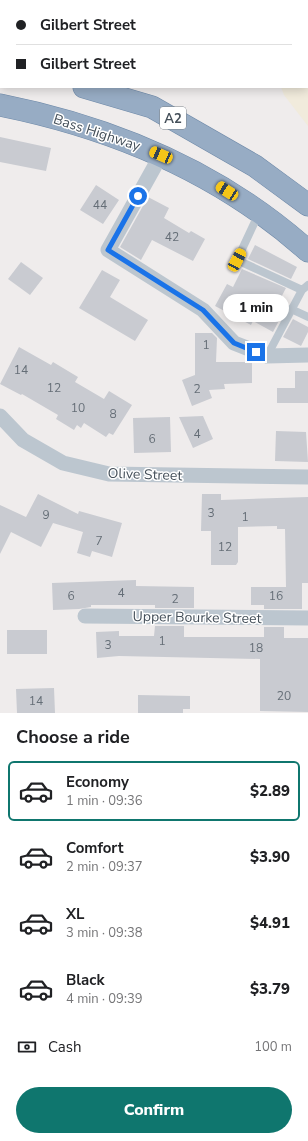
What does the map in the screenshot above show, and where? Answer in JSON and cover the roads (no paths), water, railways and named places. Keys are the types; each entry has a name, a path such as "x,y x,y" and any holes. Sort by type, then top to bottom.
{"highway":[{"name":"A2","path":"87,88 158,110 255,166 308,205"},
{"name":"Bass Highway","path":"0,105 94,128 161,155 216,184 260,212 308,251"}],"street":[{"path":"161,155 108,250 203,310 234,343 267,356 308,355"},
{"name":"Olive Street","path":"0,416 23,440 63,464 109,474 308,477"},
{"name":"Upper Bourke Street","path":"85,616 308,618"}],"lane":[{"path":"260,212 237,260 305,288 291,309 267,356"},
{"path":"291,309 308,317"}]}
